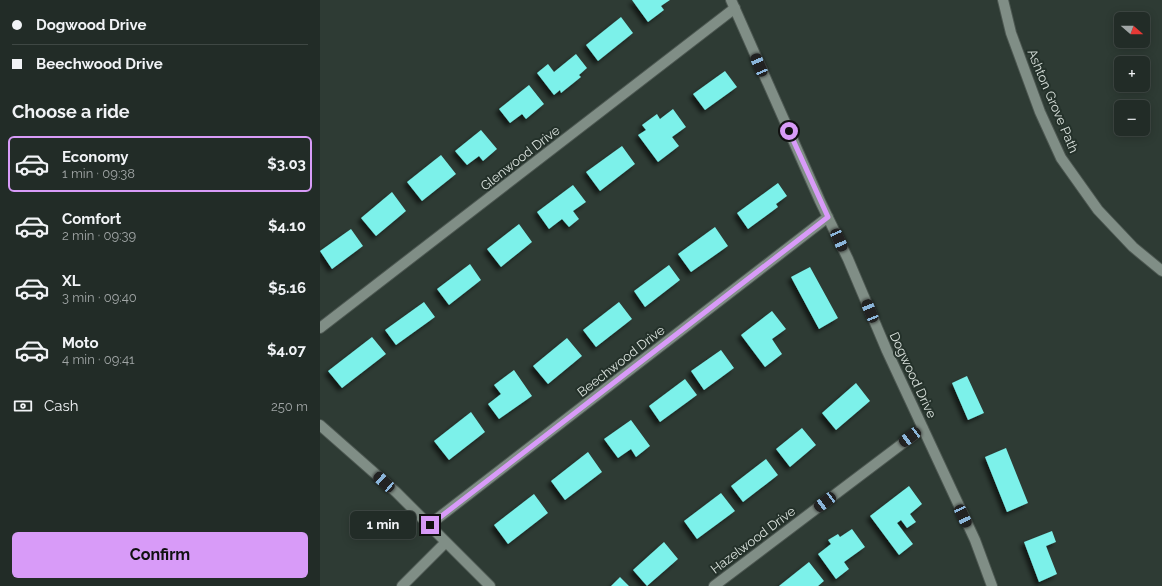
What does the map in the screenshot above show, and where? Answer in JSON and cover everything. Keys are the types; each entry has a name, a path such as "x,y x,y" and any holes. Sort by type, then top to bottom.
{"street":[{"name":"Ashton Grove Path","path":"1003,0 1014,40 1040,112 1062,158 1098,210 1133,247 1162,271"},
{"name":"Dogwood Drive","path":"733,4 923,428 975,540 992,586"},
{"name":"Glenwood Drive","path":"320,328 733,4"},
{"name":"Beechwood Drive","path":"430,525 828,217"},
{"path":"320,425 396,492 490,586"},
{"name":"Hazelwood Drive","path":"714,586 923,428"},
{"path":"402,586 446,542"}],"building":[{"path":"632,0 670,0 661,6 664,10 648,22"},
{"path":"621,17 633,33 598,61 586,45"},
{"path":"576,54 587,68 579,75 581,77 561,93 560,90 554,95 537,73 548,64 554,72"},
{"path":"725,71 737,87 705,110 693,94"},
{"path":"529,85 544,104 526,119 522,114 510,123 499,109"},
{"path":"673,109 686,127 672,137 679,146 658,162 638,135 646,130 642,125 657,114 660,119"},
{"path":"481,130 497,149 483,161 479,156 467,165 455,151"},
{"path":"622,146 635,164 600,191 586,172"},
{"path":"441,155 456,174 422,201 407,182"},
{"path":"778,183 787,196 776,204 778,207 748,229 737,213"},
{"path":"573,185 586,202 573,211 579,219 569,227 562,219 549,229 537,212"},
{"path":"392,192 406,211 376,236 361,218"},
{"path":"519,224 532,242 501,267 487,249"},
{"path":"715,227 728,246 691,272 678,254"},
{"path":"351,229 363,246 332,269 320,251"},
{"path":"470,264 481,280 449,305 437,289"},
{"path":"669,265 680,280 645,307 634,291"},
{"path":"810,267 838,318 819,329 791,277"},
{"path":"424,302 435,317 396,345 385,330"},
{"path":"619,302 632,319 596,347 583,330"},
{"path":"772,311 786,329 772,339 782,354 765,367 741,335"},
{"path":"372,337 386,354 342,388 328,371"},
{"path":"567,338 582,356 548,384 533,366"},
{"path":"721,350 734,368 704,390 691,371"},
{"path":"514,370 532,396 499,419 488,404 501,394 494,385"},
{"path":"967,376 984,413 968,420 952,383"},
{"path":"685,379 697,395 660,422 649,406"},
{"path":"856,383 870,401 836,430 822,413"},
{"path":"471,412 485,432 449,460 434,441"},
{"path":"631,420 650,446 636,457 631,449 618,458 604,439"},
{"path":"802,428 816,445 790,467 776,449"},
{"path":"1006,448 1028,503 1007,512 985,457"},
{"path":"588,452 602,472 565,500 551,481"},
{"path":"766,459 778,475 743,502 731,486"},
{"path":"909,486 922,504 910,514 916,522 907,528 901,520 897,523 913,544 899,555 870,516"},
{"path":"721,493 735,511 697,539 684,521"},
{"path":"534,494 548,513 508,544 494,525"},
{"path":"852,529 865,547 844,562 849,569 836,579 818,554 831,544 828,540 838,534 840,537"},
{"path":"1052,531 1056,542 1046,546 1057,574 1039,582 1024,542"},
{"path":"664,542 678,559 647,586 633,570"},
{"path":"809,562 824,581 818,586 779,586"},
{"path":"620,577 629,586 611,586"}],"route":[{"path":"430,525 828,217 789,131"}]}
